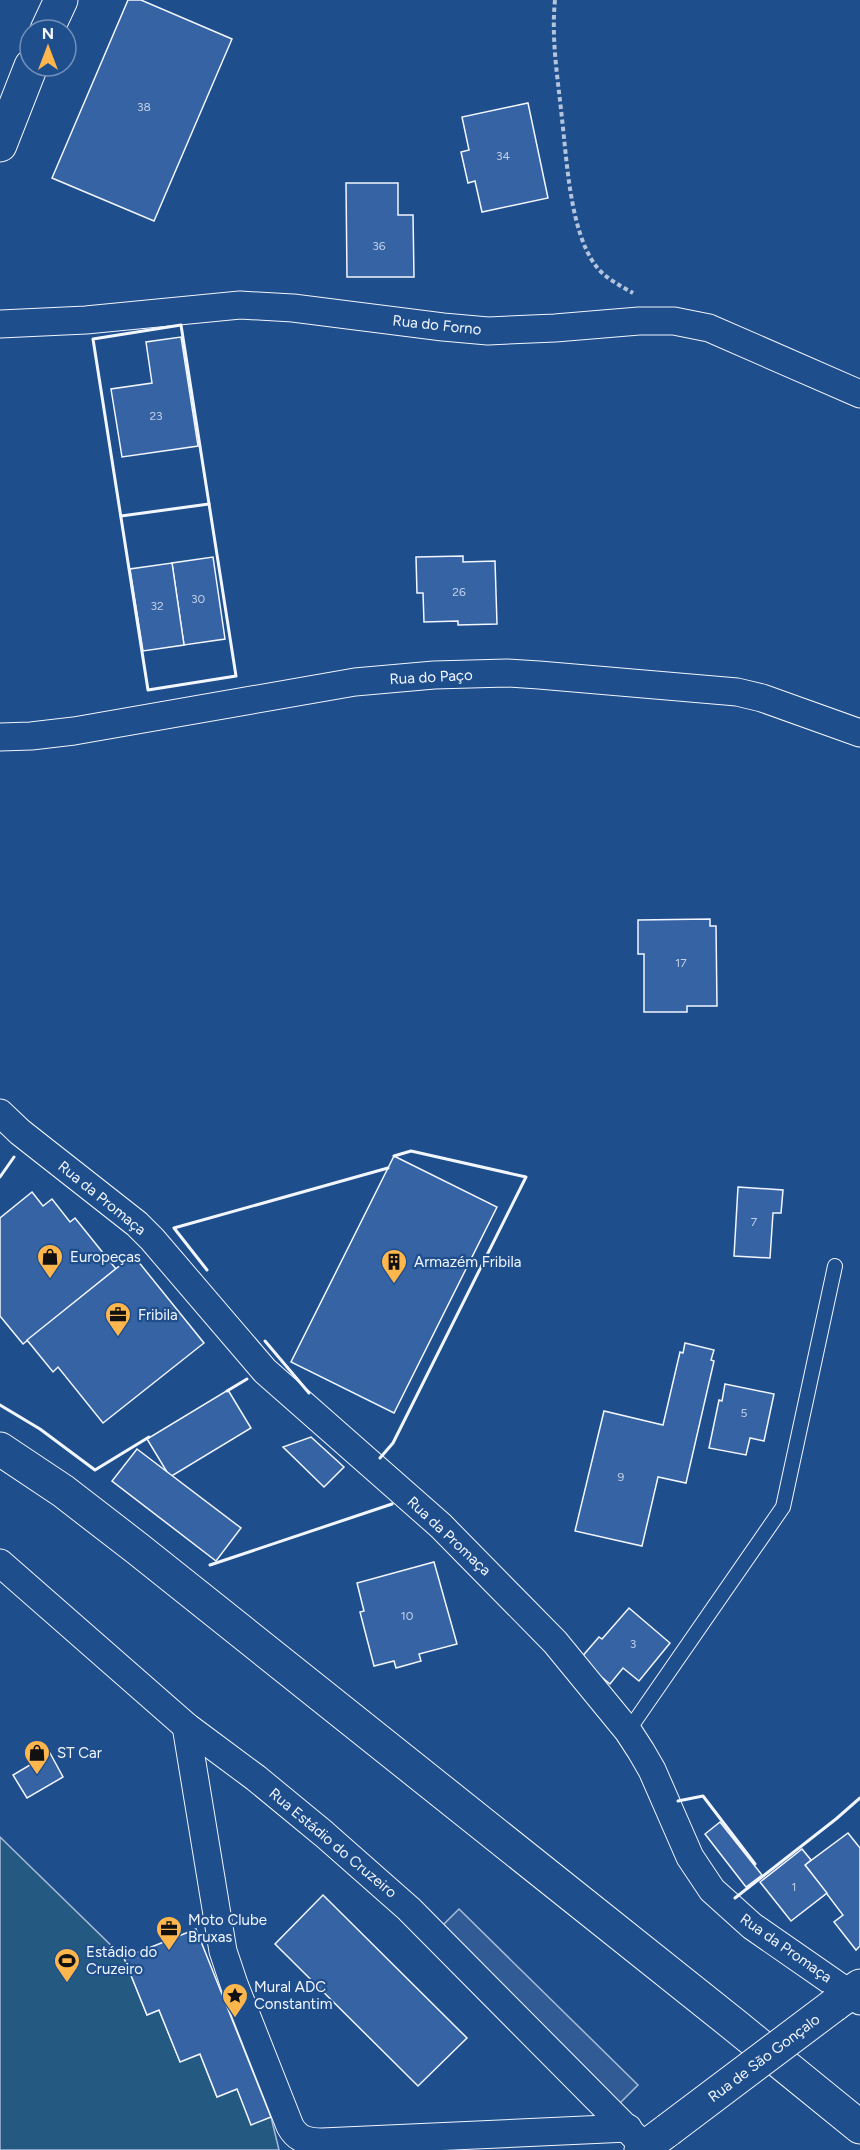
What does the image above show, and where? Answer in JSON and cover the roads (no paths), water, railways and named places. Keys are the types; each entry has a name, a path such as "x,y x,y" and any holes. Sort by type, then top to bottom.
{"main road":[{"path":"53,18 61,0"},
{"path":"0,145 26,78"},
{"path":"0,1449 63,1491 138,1549 728,2019 860,2127"},
{"name":"Rua de São Gonçalo","path":"646,2141 851,1996"}],"street":[{"name":"Rua do Forno","path":"0,324 86,320 240,305 293,308 488,331 639,321 680,321 709,328 735,338 860,394"},
{"name":"Rua do Paço","path":"0,737 74,731 355,682 434,675 507,673 737,692 762,698 860,733"},
{"name":"Rua da Promaça","path":"0,1113 20,1132 153,1239 197,1288 243,1347 265,1371 441,1526 487,1571 555,1642 628,1731 652,1770 690,1857 712,1890 752,1926 851,1996"},
{"name":"Rua Estádio do Cruzeiro","path":"0,1563 186,1726 299,1813 410,1909 646,2141"},
{"path":"186,1726 226,1962 290,2126 296,2136 321,2142 646,2141"}],"lane":[{"path":"628,1731 783,1507 836,1266"}],"place":[{"name":"Europeças","path":"50,1280"},
{"name":"Armazém Fribila","path":"394,1285"},
{"name":"Fribila","path":"118,1338"},
{"name":"ST Car","path":"37,1776"},
{"name":"Moto Clube Bruxas","path":"169,1952"},
{"name":"Estádio do Cruzeiro","path":"67,1984"},
{"name":"Mural ADC Constantim","path":"235,2019"}]}
